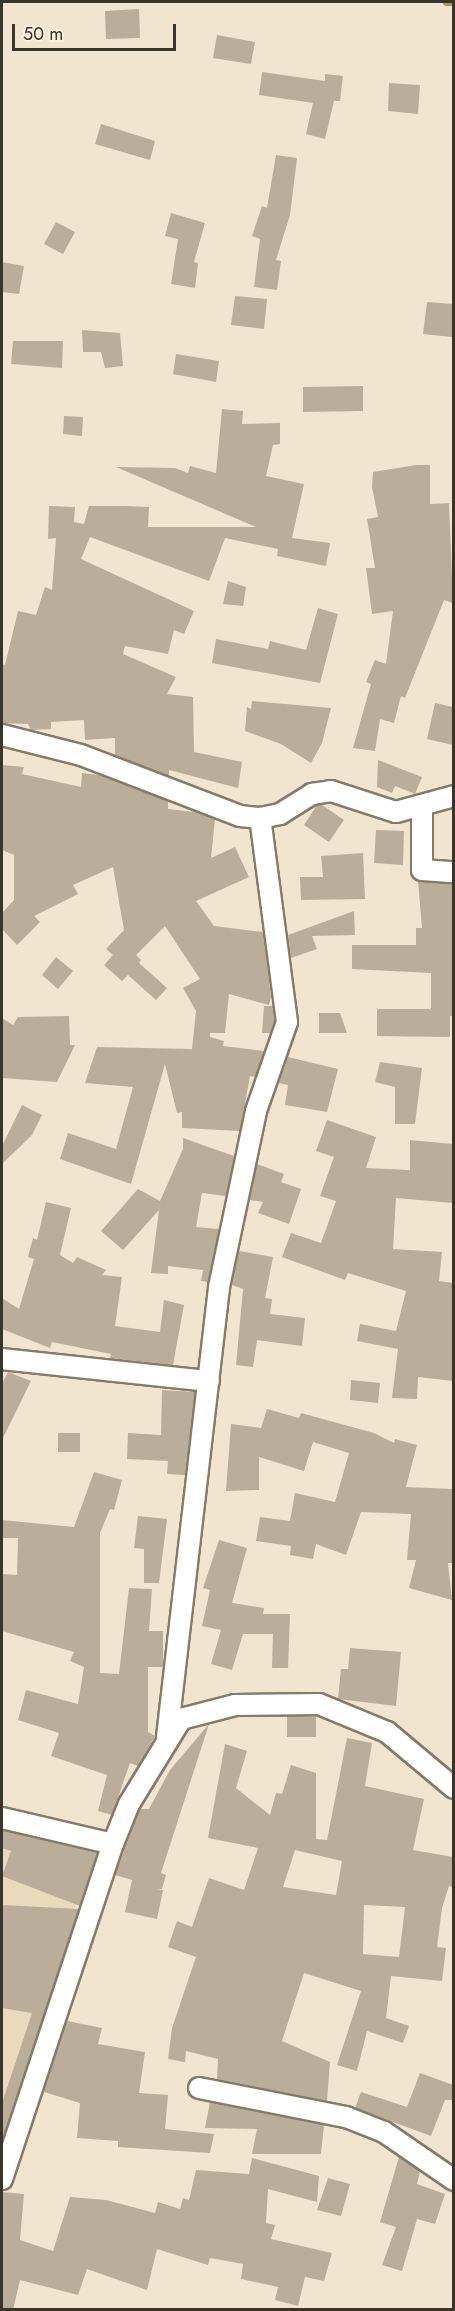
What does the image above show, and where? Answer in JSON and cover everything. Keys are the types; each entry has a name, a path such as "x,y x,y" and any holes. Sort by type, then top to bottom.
{"street":[{"path":"2,735 81,755 240,816 260,818 280,814 312,794 331,791 383,810 396,812 453,796"},
{"path":"422,805 422,870 453,872"},
{"path":"167,1737 219,1287 256,1111 287,1022 260,818"},
{"path":"2,1359 208,1381"},
{"path":"2,2179 113,1844 129,1804 167,1737 181,1719 235,1705 319,1704 387,1732 453,1788"},
{"path":"2,1818 113,1844"},
{"path":"200,2088 346,2117 384,2132 453,2180"}],"shaded area":[{"path":"2,1833 91,1854 2,2159"}],"building":[{"path":"139,9 140,38 106,39 105,11"},
{"path":"217,35 255,42 251,64 213,58"},
{"path":"262,72 325,81 325,74 343,76 340,101 334,101 325,139 306,134 313,103 259,95"},
{"path":"389,83 420,85 418,114 388,111"},
{"path":"101,124 155,141 150,160 95,144"},
{"path":"276,155 297,158 290,215 276,260 281,261 277,290 254,287 260,239 252,236 262,206 267,208"},
{"path":"171,213 205,223 194,262 198,263 195,288 171,284 178,239 165,236"},
{"path":"56,222 75,232 63,254 44,244"},
{"path":"2,262 24,266 19,294 2,292"},
{"path":"235,296 267,299 264,329 231,325"},
{"path":"427,302 453,304 452,337 423,334"},
{"path":"82,330 120,333 123,366 105,368 101,352 83,352"},
{"path":"13,341 63,341 62,368 11,364"},
{"path":"176,354 219,361 216,382 173,374"},
{"path":"363,386 363,411 303,412 303,387"},
{"path":"222,409 243,411 242,424 280,423 280,444 273,445 266,476 304,484 292,538 330,543 326,566 277,556 278,549 225,538 209,581 90,537 81,559 194,611 184,634 174,630 168,654 125,646 123,654 176,677 167,694 193,697 194,752 242,762 238,788 169,770 169,776 115,755 115,738 85,740 84,720 51,722 51,729 31,730 28,724 2,723 2,664 5,665 18,611 36,615 45,587 52,590 56,538 48,539 49,506 75,507 74,522 84,524 89,506 125,506 149,507 148,527 256,527 116,467 175,468 188,473 190,466 216,473"},
{"path":"64,416 83,417 82,436 63,434"},
{"path":"430,465 430,504 449,503 453,603 444,600 405,698 401,696 394,723 380,719 375,751 353,748 371,684 366,682 375,660 386,664 393,611 372,614 366,568 375,568 367,519 378,517 372,487 373,472"},
{"path":"228,581 246,587 243,606 223,604"},
{"path":"318,608 338,614 320,683 212,663 216,639 268,649 270,641 306,650"},
{"path":"252,701 331,708 322,743 311,763 281,744 245,731 247,707 251,709"},
{"path":"435,703 453,707 453,745 427,739"},
{"path":"378,760 422,777 415,794 395,786 392,793 377,787"},
{"path":"2,765 24,767 22,774 81,787 82,773 99,775 168,801 168,809 195,812 215,819 211,858 235,847 249,877 196,901 214,926 263,932 271,996 269,1005 229,994 225,1033 210,1033 210,1037 224,1041 223,1046 264,1051 255,1077 250,1076 240,1131 182,1128 182,1112 177,1113 165,1064 131,1184 60,1159 68,1133 116,1149 133,1087 85,1083 97,1047 192,1049 196,1011 183,988 200,979 165,926 136,955 141,960 139,963 167,988 156,1000 128,975 122,981 104,965 113,955 106,949 124,930 113,867 73,885 78,894 34,916 40,922 17,945 2,929 2,913 14,900 14,855 2,850"},
{"path":"317,805 322,805 344,820 329,842 304,825"},
{"path":"376,830 404,831 403,865 374,863"},
{"path":"363,853 365,899 301,900 300,877 323,877 321,856"},
{"path":"418,881 453,884 453,1016 450,1016 450,1037 377,1036 377,1009 431,1009 431,973 352,969 352,945 416,945 416,928 422,928"},
{"path":"354,911 355,935 312,936 317,949 291,958 288,935"},
{"path":"56,957 73,971 58,989 42,975"},
{"path":"264,1006 273,1006 275,1021 271,1033 262,1033"},
{"path":"319,1013 340,1013 347,1033 319,1033"},
{"path":"69,1016 70,1045 75,1045 57,1082 2,1078 2,1018 13,1025 18,1017"},
{"path":"288,1057 338,1069 327,1112 285,1105 288,1085 279,1083"},
{"path":"380,1062 422,1068 415,1124 395,1124 395,1087 375,1082"},
{"path":"22,1105 42,1115 32,1135 2,1164 2,1146"},
{"path":"327,1120 376,1137 366,1168 410,1170 410,1140 453,1144 453,1203 396,1198 393,1249 442,1252 439,1281 453,1283 453,1381 418,1377 417,1399 392,1398 398,1349 357,1341 360,1324 396,1331 406,1291 348,1273 345,1280 282,1257 291,1233 321,1243 336,1201 320,1196 334,1157 316,1151"},
{"path":"183,1138 234,1156 226,1196 202,1193 196,1227 219,1229 208,1282 201,1281 203,1270 168,1266 168,1274 151,1273 159,1210 123,1250 101,1231 138,1189 160,1201 183,1149"},
{"path":"257,1164 284,1174 281,1182 301,1189 289,1224 258,1213 263,1202 250,1200"},
{"path":"46,1202 71,1208 60,1255 73,1263 77,1257 106,1270 102,1275 122,1277 115,1326 160,1332 164,1300 184,1305 173,1365 110,1358 111,1354 52,1342 50,1348 2,1329 2,1298 19,1309 34,1259 28,1257 33,1238 37,1240"},
{"path":"239,1251 273,1257 265,1298 272,1299 270,1314 305,1318 302,1346 257,1340 253,1367 236,1365 243,1289 232,1285"},
{"path":"8,1372 31,1381 2,1440 2,1384"},
{"path":"351,1380 380,1383 378,1403 350,1400"},
{"path":"162,1390 195,1392 185,1475 167,1474 168,1461 127,1459 128,1433 161,1435"},
{"path":"267,1409 299,1418 301,1413 374,1433 394,1443 395,1439 417,1445 406,1487 453,1489 453,1563 448,1563 452,1600 409,1588 416,1560 407,1560 411,1514 361,1512 346,1555 316,1544 313,1559 290,1555 291,1546 256,1541 260,1517 290,1521 295,1493 335,1502 349,1453 313,1442 304,1471 259,1457 259,1490 226,1491 231,1424 261,1428"},
{"path":"58,1433 80,1433 80,1452 58,1452"},
{"path":"94,1472 122,1480 114,1510 110,1509 100,1533 100,1673 119,1674 129,1588 152,1589 149,1631 163,1631 163,1667 148,1667 148,1732 155,1736 138,1766 130,1763 112,1815 98,1811 107,1775 51,1756 59,1733 18,1720 26,1690 78,1704 84,1667 70,1661 74,1652 2,1631 2,1574 17,1575 18,1538 2,1538 2,1520 74,1527"},
{"path":"138,1516 167,1519 159,1583 144,1583 144,1549 134,1548"},
{"path":"219,1540 247,1548 232,1603 264,1608 263,1614 290,1614 288,1668 272,1668 273,1634 243,1634 232,1670 211,1664 221,1630 202,1626 210,1590 203,1588"},
{"path":"350,1648 401,1652 396,1706 338,1699 341,1669 348,1669"},
{"path":"287,1716 316,1716 316,1737 287,1737"},
{"path":"209,1724 161,1873 166,1875 162,1889 156,1889 163,1890 157,1919 125,1912 132,1880 115,1875 140,1809 149,1809 170,1770"},
{"path":"347,1738 372,1743 365,1786 424,1799 413,1850 453,1857 453,1887 449,1886 442,1908 437,1947 446,1948 442,1981 391,1976 386,2018 409,2026 403,2043 367,2031 357,2071 337,2065 361,1991 304,1973 282,2041 330,2062 327,2101 217,2079 218,2059 186,2051 185,2062 168,2059 172,2028 196,1957 168,1947 177,1921 192,1927 209,1878 244,1890 258,1848 208,1838 225,1744 247,1751 236,1788 270,1815 276,1793 282,1794 291,1765 316,1773 316,1839 327,1840","holes":["295,1850 342,1861 336,1895 283,1887","364,1905 405,1907 399,1957 363,1954"]},
{"path":"2,1830 97,1853 80,1906 2,1876 11,1851 2,1848"},
{"path":"2,1905 79,1909 2,2142 2,2103 32,2013 2,2008"},
{"path":"67,2021 102,2028 98,2044 145,2052 139,2093 168,2095 165,2129 214,2134 210,2153 118,2147 118,2141 77,2138 80,2103 44,2092"},
{"path":"420,2073 453,2085 453,2100 445,2100 431,2136 355,2108 361,2092 407,2107"},
{"path":"210,2102 324,2125 321,2154 252,2154 257,2129 205,2128"},
{"path":"399,2157 420,2171 417,2184 445,2194 435,2224 417,2219 402,2271 382,2265 396,2227 380,2222"},
{"path":"252,2158 319,2176 317,2202 268,2189 266,2223 275,2225 271,2239 332,2253 324,2281 305,2277 298,2306 275,2300 278,2287 241,2279 243,2264 210,2258 208,2265 157,2249 147,2290 87,2269 78,2295 20,2280 13,2310 2,2310 2,2192 24,2194 20,2240 53,2251 70,2197 106,2200 155,2213 158,2202 180,2209 183,2198 189,2200 196,2170 249,2174"},
{"path":"328,2178 350,2184 341,2216 317,2210"}],"waterway":[{"path":"446,2 454,2"}]}
